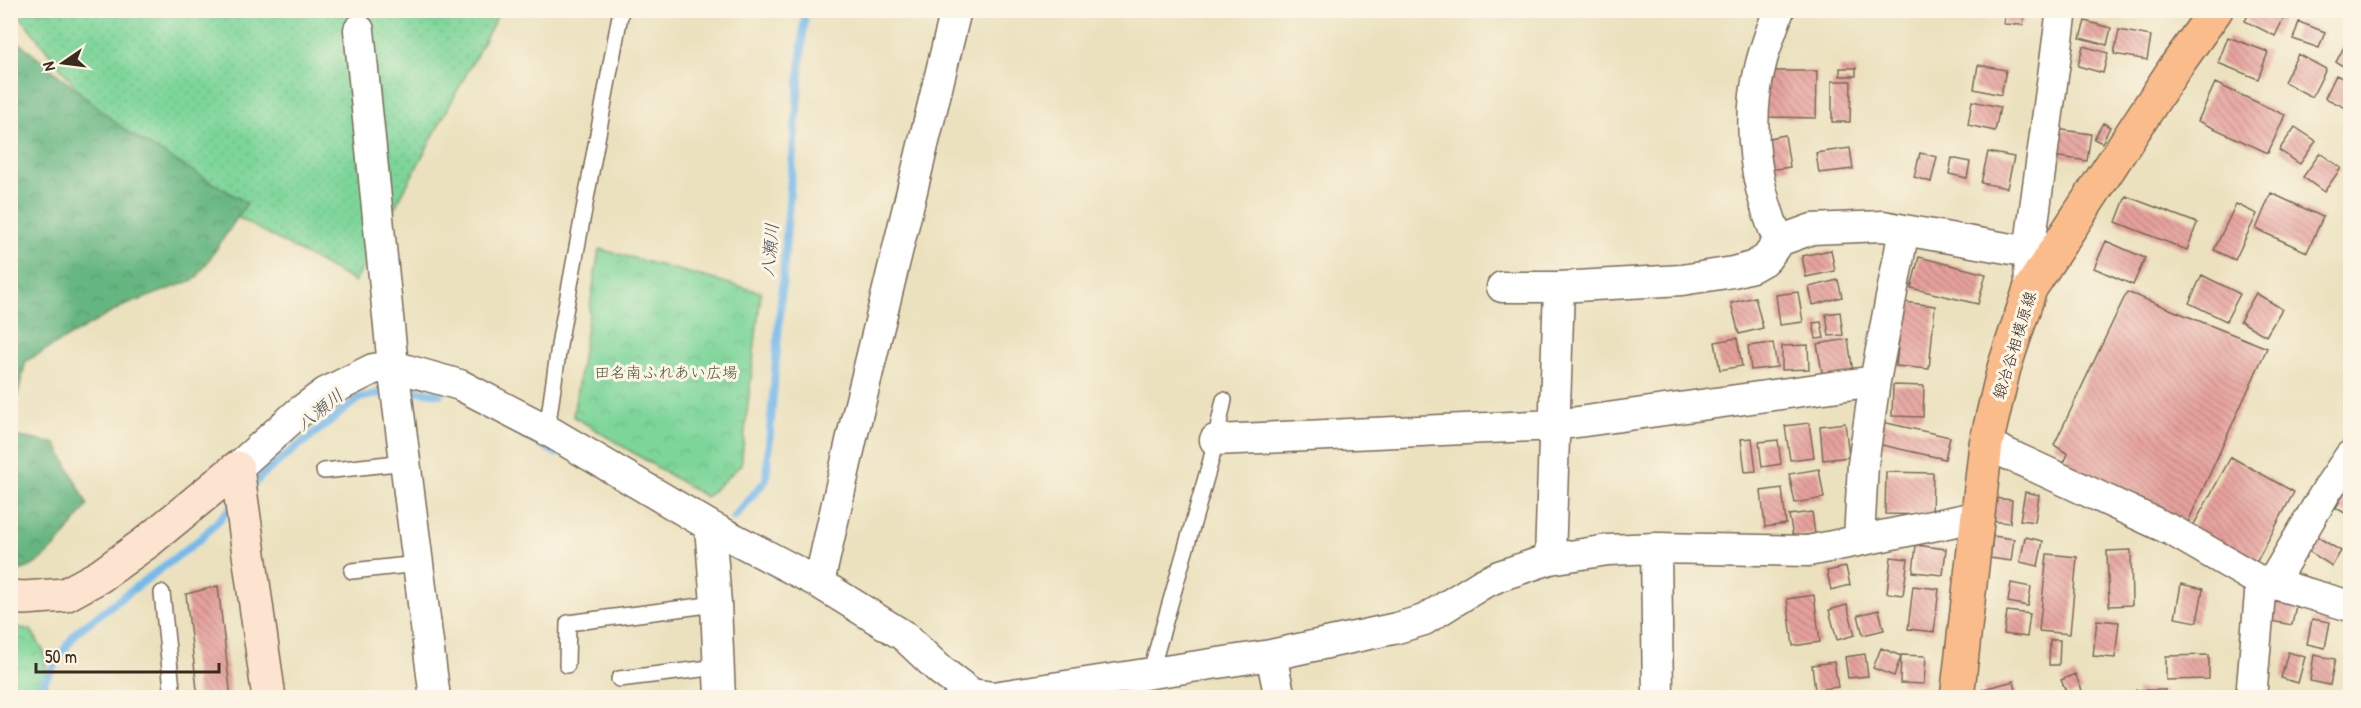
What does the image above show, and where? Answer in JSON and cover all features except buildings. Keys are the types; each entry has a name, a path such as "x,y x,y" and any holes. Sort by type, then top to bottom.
{"main road":[{"name":"鍛冶谷相模原線","path":"1958,698 1976,517 1986,444 2004,368 2030,289 2174,69 2216,10"}],"street":[{"path":"819,583 852,437 956,10"},
{"path":"1779,10 1760,68 1753,112 1758,173 1779,241"},
{"path":"2030,289 2029,252 2062,10"},
{"path":"360,30 394,370 435,698"},
{"path":"1502,287 1559,287 1682,280 1733,272 1752,267 1766,259 1779,241 1812,229 1883,225 2029,252"},
{"path":"1859,540 1863,464 1875,381 1904,230"},
{"path":"1550,559 1559,287"},
{"path":"10,597 65,594 100,576 239,475 298,413 326,393 373,369 394,370 460,385 547,430 710,526 819,583 904,636 942,684 972,694 993,697 1271,655 1397,628 1424,620 1482,584 1521,567 1550,559 1608,550 1656,548 1808,551 1976,517"},
{"path":"1215,440 1556,425 1875,381"},
{"path":"1986,444 2173,531 2267,582 2350,606"},
{"path":"2251,698 2267,582 2350,456"},
{"path":"239,475 269,698"},
{"path":"710,526 720,698"},
{"path":"1656,548 1658,698"},
{"path":"1271,655 1280,698"}],"lane":[{"path":"547,430 560,339 621,10"},
{"path":"1150,674 1224,400"},
{"path":"324,471 406,462"},
{"path":"352,571 418,564"},
{"path":"162,592 173,698"},
{"path":"567,666 568,623 716,604"},
{"path":"619,679 718,667"}],"green space":[{"path":"16,11 500,11 355,282 132,159"},
{"path":"11,36 130,134 247,203 196,279 121,307 26,361 11,421"},
{"name":"田名南ふれあい広場","path":"599,249 761,292 741,465 706,497 573,416"},
{"path":"10,435 56,444 88,505 64,537 44,557 23,570 11,571"},
{"path":"11,626 31,630 45,654 48,697 11,697"}],"waterway":[{"name":"八瀬川","path":"734,517 766,480 805,10"},
{"name":"八瀬川","path":"402,389 440,394"},
{"name":"八瀬川","path":"250,488 264,473 359,398 390,391"},
{"name":"八瀬川","path":"518,432 557,453"},
{"name":"八瀬川","path":"33,698 76,632 199,540 233,506"}]}
